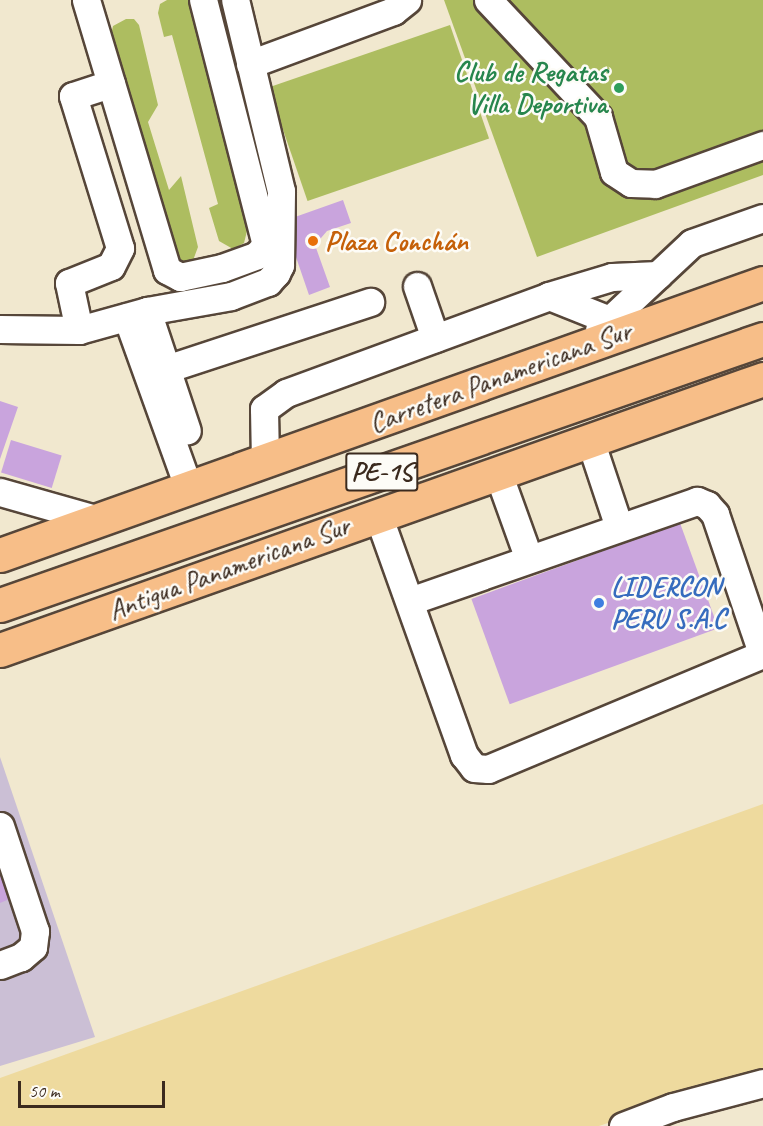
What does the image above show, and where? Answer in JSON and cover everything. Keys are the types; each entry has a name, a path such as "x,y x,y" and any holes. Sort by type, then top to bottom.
{"main road":[{"name":"Carretera Panamericana Sur","path":"0,555 579,348 621,325 763,283"},
{"name":"Carretera Panamericana Sur","path":"0,605 763,339"},
{"name":"Antigua Panamericana Sur","path":"0,650 763,379"}],"street":[{"path":"86,0 166,270 180,278 222,268 261,252 266,241 203,0"},
{"path":"0,329 79,330 137,314 231,296 268,282 280,264 281,191 235,0"},
{"path":"250,64 393,11 407,0"},
{"path":"488,0 598,117 614,172 631,183 655,184 763,145"},
{"path":"79,330 69,283 111,266 120,248 73,96 111,84"},
{"path":"549,296 621,325 658,275 692,243 763,218"},
{"path":"222,268 231,296"},
{"path":"265,461 264,409 286,393 549,296 612,277 658,275"},
{"path":"417,286 435,338"},
{"path":"166,369 370,302"},
{"path":"137,314 166,369 197,486"},
{"path":"137,314 197,486"},
{"path":"591,440 619,527"},
{"path":"498,473 529,559"},
{"path":"0,492 99,520"},
{"path":"378,515 464,755 474,768 488,769 760,655 760,647 715,514 707,505 697,501 410,601"},
{"path":"0,826 35,931 33,947 21,957 0,965"},
{"path":"622,1126 673,1107 763,1083"}],"shaded area":[{"path":"0,757 95,1037 0,1066"}],"green space":[{"path":"167,0 189,0 247,231 244,243 233,249 219,241 209,208 218,204 172,35 164,37 158,13 160,4"},
{"name":"Club de Regatas Villa Deportiva","path":"444,0 763,0 763,175 537,257"},
{"path":"126,19 134,19 139,25 158,105 148,122 169,190 181,176 198,247 192,263 181,264 173,257 111,35 113,26"},
{"path":"450,25 489,138 308,201 268,88"}],"sand":[{"path":"763,804 763,1071 599,1126 0,1126 0,1078"}],"building":[{"path":"343,200 351,223 327,231 315,245 330,287 309,295 287,231 295,217"},
{"path":"0,401 18,407 0,459"},
{"path":"11,440 62,455 52,488 1,473"},
{"path":"680,523 718,628 510,704 471,599"},
{"path":"0,866 12,898 0,903"}],"place":[{"name":"Club de Regatas Villa Deportiva","path":"619,88"},
{"name":"Plaza Conchán","path":"313,241"},
{"name":"LIDERCON PERU S.A.C","path":"599,603"}]}
